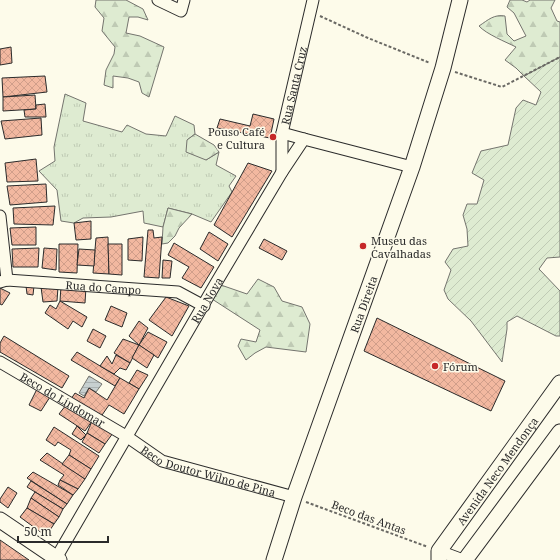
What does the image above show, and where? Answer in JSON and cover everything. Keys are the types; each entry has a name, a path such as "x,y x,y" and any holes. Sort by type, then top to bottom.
{"main road":[{"name":"Rua Direita","path":"274,560 294,498 412,167 443,68 460,0"},
{"name":"Avenida Neco Mendonça","path":"439,555 560,383"},
{"path":"464,560 560,432"},
{"path":"0,520 53,560"},
{"path":"0,532 53,560"}],"street":[{"path":"158,0 182,5"},
{"name":"Rua Santa Cruz","path":"282,172 282,133 313,0"},
{"path":"282,133 412,167"},
{"name":"Rua Nova","path":"53,560 282,172 304,139"},
{"path":"0,216 3,281"},
{"name":"Rua do Campo","path":"3,281 178,292 204,306"},
{"name":"Beco do Lindomar","path":"0,362 126,436"},
{"name":"Beco Doutor Wilno de Pina","path":"126,436 162,461 294,498"},
{"path":"439,555 464,560"}],"path":[{"path":"310,11 368,38 443,68 502,87 560,57"},
{"name":"Beco das Antas","path":"294,498 439,555"}],"green space":[{"path":"96,0 126,0 143,9 148,20 138,17 129,17 126,33 140,36 164,47 149,97 142,93 139,82 128,78 113,76 113,88 104,85 106,70 114,54 115,47 102,31 104,18 95,7"},
{"path":"510,0 522,0 527,2 530,0 555,0 551,8 557,21 560,22 560,57 524,76 505,60 516,47 491,35 479,26 494,17 505,16 507,34 514,41 526,36 514,13 507,7"},
{"path":"560,57 560,257 547,258 539,269 560,291 560,336 556,336 517,316 507,322 502,362 471,321 448,299 444,290 451,270 445,262 453,249 468,246 467,229 463,215 467,204 477,204 484,180 472,173 481,151 508,145 516,108 523,100 536,105 541,92 524,76"},
{"path":"65,94 86,103 83,121 122,132 127,125 146,134 166,136 175,116 194,125 195,134 187,140 206,160 219,152 216,165 236,176 229,186 232,192 211,222 192,214 168,208 163,227 144,223 143,211 111,217 83,218 74,223 61,221 57,190 39,171 55,161 54,147"},
{"path":"195,134 214,145 219,152 206,160 186,152 187,140"},
{"path":"168,208 192,214 168,243 162,244 163,227"},
{"path":"258,279 274,287 282,301 302,307 310,324 306,352 266,347 246,360 238,346 241,339 256,342 260,330 212,299 218,284 247,294"}],"shaded area":[{"path":"89,376 102,384 96,392 89,388 84,396 79,393"}],"building":[{"path":"11,47 12,63 0,65 0,49"},
{"path":"45,76 47,92 3,97 2,78"},
{"path":"35,95 36,109 3,111 3,97"},
{"path":"45,104 46,117 25,117 24,110 36,109 36,105"},
{"path":"253,114 274,119 270,138 217,128 220,119 250,126"},
{"path":"41,118 42,135 5,139 1,121"},
{"path":"36,159 38,181 7,182 5,163"},
{"path":"248,163 272,171 232,237 214,225"},
{"path":"46,184 47,202 10,205 7,186"},
{"path":"55,206 53,225 14,224 13,208"},
{"path":"91,221 91,239 76,240 74,223"},
{"path":"36,227 36,245 12,245 10,228"},
{"path":"148,230 153,230 154,238 162,237 159,278 144,277"},
{"path":"209,232 228,244 218,261 200,249"},
{"path":"108,237 109,274 93,273 96,238"},
{"path":"143,237 142,261 128,260 128,239"},
{"path":"264,239 287,251 282,260 259,248"},
{"path":"174,243 214,267 201,288 182,278 189,267 168,255"},
{"path":"59,244 78,244 77,273 59,272"},
{"path":"108,244 122,244 122,275 109,274"},
{"path":"39,248 38,267 13,267 12,249"},
{"path":"44,248 57,249 56,270 42,268"},
{"path":"79,249 95,250 94,266 77,265"},
{"path":"163,260 172,261 170,278 162,278"},
{"path":"26,286 34,286 33,295 27,294"},
{"path":"61,286 86,287 85,303 60,301"},
{"path":"41,287 58,287 57,301 43,302"},
{"path":"0,288 10,293 2,305 0,304"},
{"path":"166,297 189,306 172,336 149,320"},
{"path":"60,301 87,317 82,327 73,321 68,329 45,313 50,305 56,309"},
{"path":"111,306 127,313 122,327 105,320"},
{"name":"Fórum","path":"377,318 505,381 491,411 364,351"},
{"path":"139,321 148,328 139,345 129,336"},
{"path":"93,329 106,336 100,348 87,341"},
{"path":"148,332 167,342 158,358 139,345"},
{"path":"4,336 69,376 62,388 0,352 0,343"},
{"path":"123,339 139,345 130,363 114,353"},
{"path":"139,345 154,355 147,368 132,358"},
{"path":"77,352 120,378 115,386 71,360"},
{"path":"116,355 130,363 126,370 120,368 114,374 100,366 107,356 112,364"},
{"path":"137,370 148,375 139,389 129,383"},
{"path":"120,378 139,389 124,414 109,405 100,418 71,399 75,393 84,398 89,388 107,400"},
{"path":"37,389 50,397 41,411 29,405"},
{"path":"66,405 92,421 85,431 59,414"},
{"path":"92,421 113,433 105,444 87,433"},
{"path":"77,426 86,435 81,440 72,434"},
{"path":"54,427 99,456 91,469 69,455 71,450 58,442 55,446 46,440"},
{"path":"87,433 105,444 99,453 82,442"},
{"path":"47,453 85,479 78,489 60,480 64,475 40,460"},
{"path":"69,455 91,469 85,479 62,464"},
{"path":"33,472 73,495 67,504 27,478"},
{"path":"60,480 78,489 73,495 58,485"},
{"path":"31,481 67,504 63,509 27,487"},
{"path":"8,487 17,493 8,508 0,502 0,499"},
{"path":"35,492 63,509 59,517 31,498"},
{"path":"31,498 59,517 54,524 27,508"},
{"path":"27,508 54,524 46,536 20,517"},
{"path":"0,540 29,560 0,560"}],"place":[{"name":"Pouso Café e Cultura","path":"273,137"},
{"name":"Museu das Cavalhadas","path":"363,246"},
{"name":"Fórum","path":"435,366"}]}
